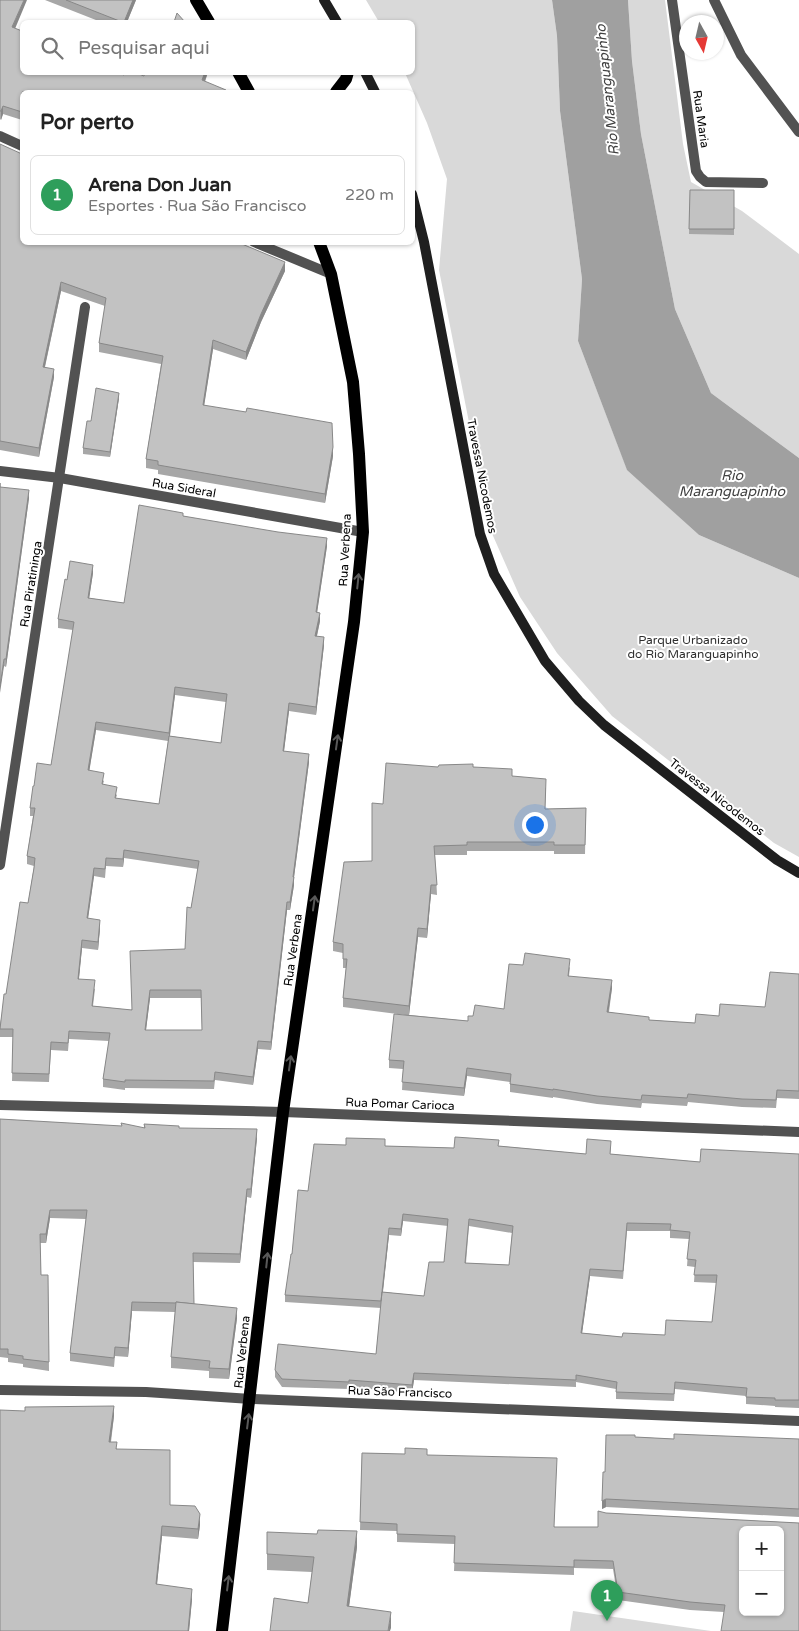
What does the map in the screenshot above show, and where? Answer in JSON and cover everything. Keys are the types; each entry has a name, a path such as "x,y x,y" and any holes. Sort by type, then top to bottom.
{"main road":[{"path":"196,0 208,20"},
{"path":"324,0 336,20"},
{"path":"240,75 247,88"},
{"path":"338,90 347,75"},
{"path":"366,75 374,90"},
{"name":"Travessa Nicodemos","path":"415,206 424,242 480,534 494,574 511,604 545,661 604,725 777,860 799,873"},
{"name":"Rua Verbena","path":"222,1631 251,1398 283,1112 354,622 363,532 353,382 331,274 320,245"}],"street":[{"name":"Rua Maria","path":"672,0 696,171 700,178 706,182 763,183"},
{"path":"714,0 741,55 799,132"},
{"path":"0,136 20,145"},
{"path":"261,245 331,274"},
{"name":"Rua Piratininga","path":"0,865 3,822 60,478 85,307"},
{"name":"Rua Sideral","path":"0,471 60,478 363,532"},
{"name":"Rua Pomar Carioca","path":"0,1105 283,1112 799,1132"},
{"name":"Rua São Francisco","path":"0,1390 146,1392 799,1421"}],"green space":[{"name":"Parque Urbanizado do Rio Maranguapinho","path":"366,0 552,0 557,36 560,111 582,279 578,341 627,469 699,535 799,578 799,857 774,843 612,716 557,653 520,597 490,529 439,270 447,179 415,96 415,90 412,90 406,75 415,75 415,20 378,20"},
{"path":"628,0 665,0 683,144 691,182 742,211 799,254 799,458 711,393 675,309 641,134 632,61"},
{"path":"573,1611 711,1631 570,1631"}],"water":[{"name":"Rio Maranguapinho","path":"552,0 628,0 632,61 641,134 675,309 711,393 799,458 799,578 699,535 627,470 578,341 582,279 560,111 557,36"}],"building":[{"path":"0,0 24,0 12,27 20,30 20,75 204,75 202,80 226,90 20,90 20,111 3,106 0,111"},
{"path":"66,0 133,0 125,20 117,20"},
{"path":"177,13 183,20 175,20"},
{"path":"0,144 20,153 20,245 244,245 285,262 246,352 213,340 203,405 246,412 247,408 332,423 333,447 325,494 158,465 158,461 146,459 163,356 99,343 106,298 61,282 43,367 54,369 39,448 0,441"},
{"path":"690,190 734,190 734,229 689,229"},
{"path":"96,388 119,393 110,452 83,448 87,421 91,421"},
{"path":"0,487 29,490 6,659 4,659 0,686"},
{"path":"139,505 183,513 183,516 327,538 316,612 320,613 315,636 324,637 316,707 289,703 283,751 309,754 294,877 290,902 287,902 271,1042 258,1041 253,1077 215,1072 214,1081 125,1080 125,1082 103,1079 110,1033 69,1031 68,1043 51,1042 49,1074 12,1073 13,1029 0,1029 20,902 28,903 34,868 35,858 27,856 35,808 30,808 37,763 51,765 74,622 58,619 70,561 93,565 88,598 124,603","holes":["175,687 227,694 221,743 169,736 159,804 115,798 117,787 102,784 104,773 88,770 96,722 169,733","124,850 199,861 191,908 187,907 185,949 130,951 132,1010 92,1006 95,980 78,979 82,940 98,942 100,920 87,918 94,868 105,869 106,858 123,859","150,990 201,990 202,1030 145,1030"]},
{"path":"386,763 438,767 439,765 473,764 473,767 512,769 512,776 546,779 545,809 586,808 585,845 554,845 554,842 467,842 467,845 434,846 437,885 431,885 427,929 418,928 409,1006 343,998 347,959 343,959 343,944 333,942 344,862 372,861 372,803 383,804"},
{"path":"525,953 570,959 568,976 612,980 607,1012 649,1017 649,1020 695,1023 696,1014 719,1016 720,1004 765,1007 770,972 799,974 799,1091 777,1090 776,1100 688,1094 687,1098 642,1095 641,1100 510,1084 511,1074 467,1068 464,1088 402,1082 404,1061 389,1060 394,1014 468,1021 468,1016 473,1016 475,1005 504,1009 509,964 523,965"},
{"path":"0,1119 122,1126 121,1123 145,1128 144,1124 179,1126 179,1128 257,1129 251,1189 247,1189 240,1254 193,1253 194,1304 132,1302 128,1348 115,1347 114,1358 70,1353 87,1210 50,1210 46,1234 40,1234 41,1275 48,1275 49,1362 23,1359 23,1356 8,1354 8,1349 0,1349"},
{"path":"455,1137 499,1140 498,1146 586,1154 587,1139 611,1141 610,1154 700,1162 701,1149 799,1154 799,1400 746,1397 747,1388 675,1382 674,1394 616,1392 617,1382 576,1375 576,1380 414,1373 412,1385 349,1380 349,1382 282,1379 275,1370 278,1344 376,1354 382,1292 424,1296 429,1262 444,1262 448,1219 403,1214 401,1229 389,1228 381,1301 285,1295 292,1254 298,1190 308,1191 314,1144 346,1145 346,1138 385,1139 385,1146 454,1148","holes":["469,1219 513,1226 509,1265 465,1263","627,1223 671,1224 670,1230 690,1232 687,1259 696,1260 694,1275 717,1275 712,1322 666,1320 665,1335 623,1333 622,1337 581,1333 590,1269 623,1271"]},
{"path":"176,1302 237,1308 229,1369 209,1368 210,1361 171,1357"},
{"path":"114,1406 109,1442 117,1442 116,1449 170,1450 170,1505 195,1506 200,1514 198,1529 162,1526 156,1584 192,1589 188,1631 0,1631 0,1410 25,1411 25,1407"},
{"path":"674,1434 799,1439 799,1509 606,1499 602,1501 606,1435 635,1435 635,1437 674,1439"},
{"path":"405,1448 427,1449 427,1455 557,1458 554,1527 598,1527 598,1511 606,1513 799,1523 799,1631 721,1631 725,1605 618,1592 613,1561 574,1560 574,1567 454,1563 455,1536 397,1534 397,1524 360,1522 362,1453 405,1454"},
{"path":"318,1530 357,1531 347,1606 391,1612 388,1631 270,1631 274,1598 308,1603 314,1557 267,1554 267,1532 317,1534"}],"place":[{"name":"Arena Don Juan","path":"607,1621"}]}
